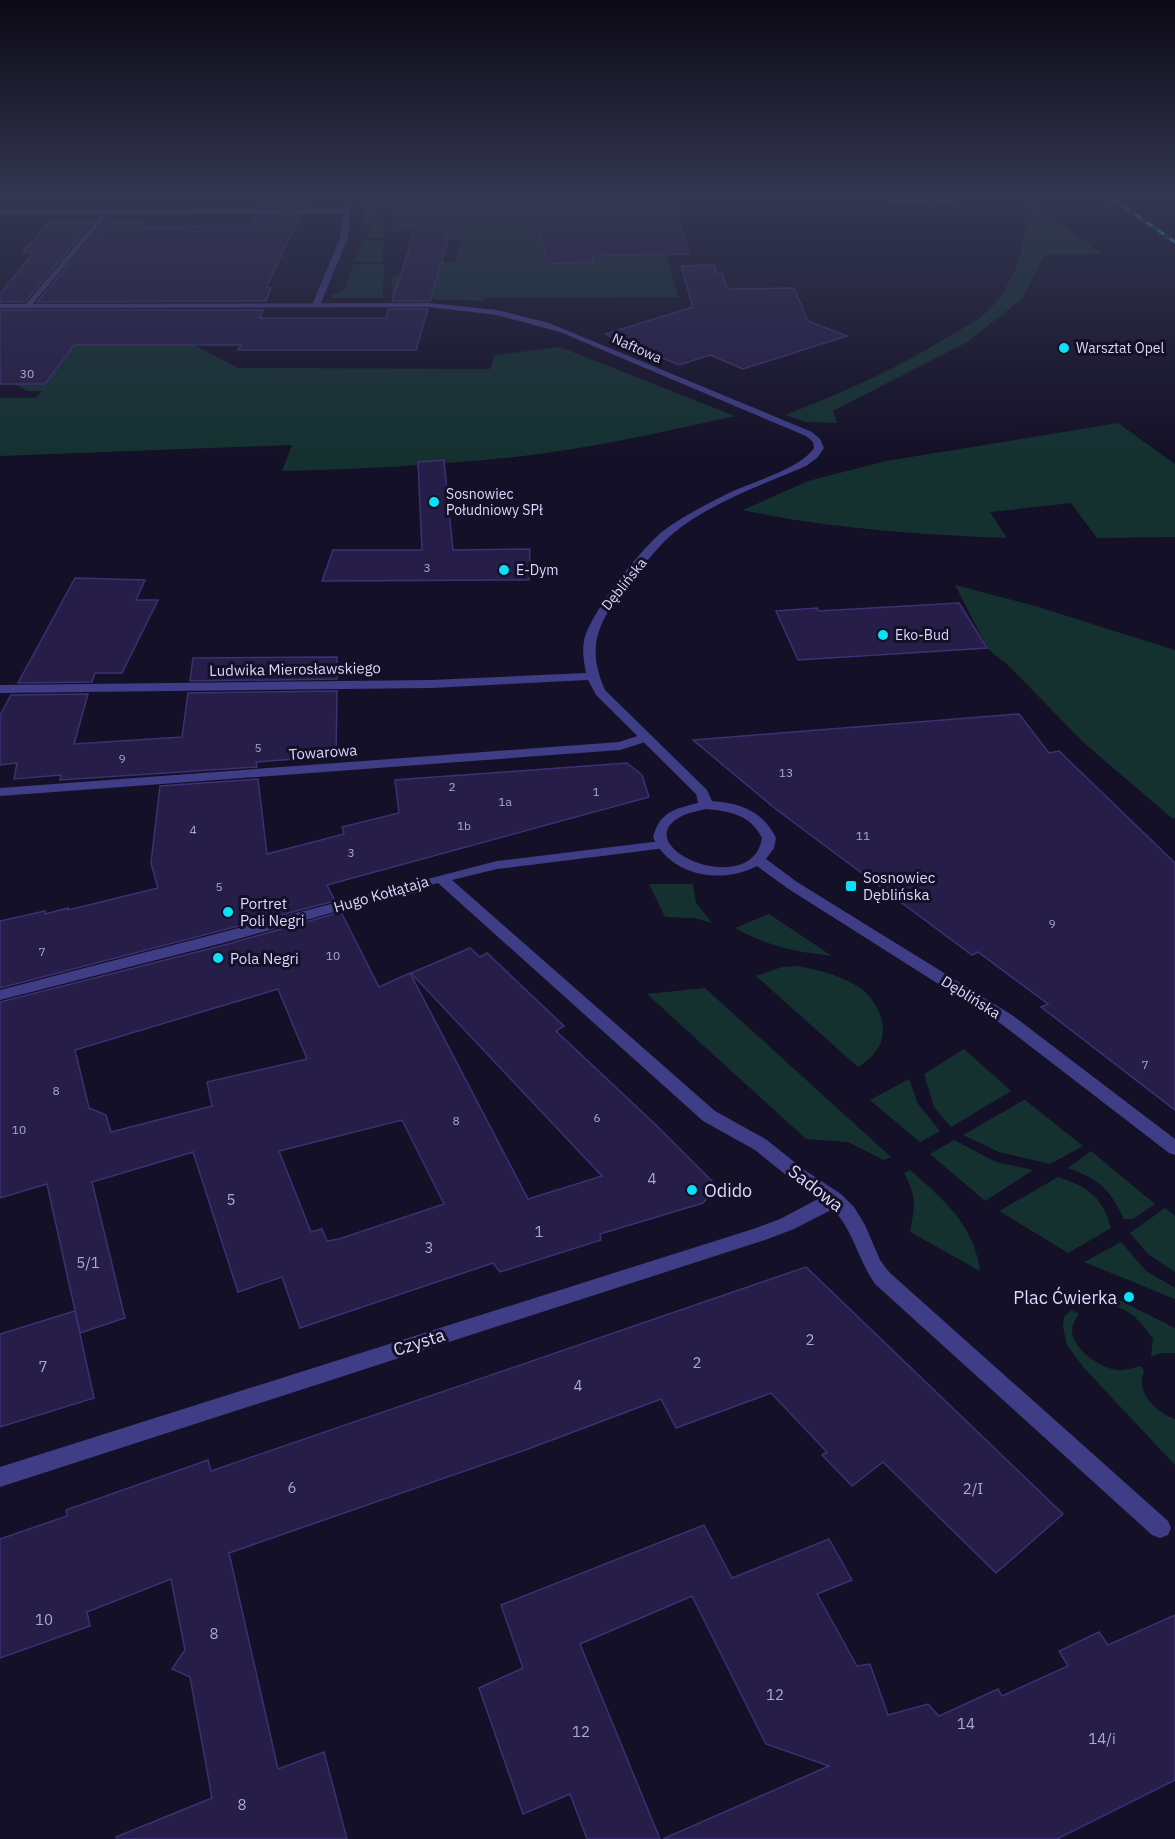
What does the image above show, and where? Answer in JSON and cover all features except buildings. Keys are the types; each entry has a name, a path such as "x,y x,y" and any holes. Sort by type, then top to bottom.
{"street":[{"path":"29,306 48,283"},
{"path":"316,305 325,283"},
{"name":"Naftowa","path":"0,306 450,306 500,312 535,320 809,434 817,441 819,447"},
{"name":"Dęblińska","path":"591,676 587,656 590,638 599,615 670,530 712,507 803,464 814,456 819,447"},
{"path":"591,676 600,692 702,793 706,806"},
{"name":"Ludwika Mierosławskiego","path":"0,689 430,684 591,676"},
{"name":"Towarowa","path":"0,792 620,746 647,737"},
{"path":"706,806 737,809 761,823 769,838 769,846 758,860 732,870 709,871 679,862 661,845 659,836 662,826 669,818 679,812 706,806"},
{"name":"Hugo Kołłątaja","path":"0,995 497,865 661,845"},
{"name":"Dęblińska","path":"758,860 792,885 1006,1019 1175,1148"},
{"name":"Sadowa","path":"441,878 709,1116 761,1145 797,1174 835,1198 858,1230 872,1264 882,1278 1160,1528"},
{"name":"Czysta","path":"0,1477 758,1235 788,1224 835,1198"}],"green space":[{"path":"347,283 383,283 383,298 334,298 331,295 344,290"},
{"path":"392,283 674,283 678,297 485,298 485,301 392,298"},
{"path":"1008,283 1030,283 1023,298 967,342 833,411 837,423 806,422 785,415 887,371 927,350 981,317"},
{"path":"194,345 238,368 490,369 495,355 560,347 735,416 625,440 543,454 398,466 282,471 292,445 0,456 0,398 35,398 42,391 27,391 14,384 45,384 61,363 0,347"},
{"path":"1118,423 1175,464 1175,537 1097,538 1071,503 990,512 1007,538 841,526 743,510 808,481 886,461"},
{"path":"955,585 1035,606 1175,650 1175,818 1172,818 1084,743 1009,666 988,649"},
{"path":"649,884 693,884 696,903 712,923 694,918 665,917"},
{"path":"769,914 832,956 782,947 735,928"},
{"path":"797,966 847,981 863,990 875,1005 883,1026 881,1042 873,1055 858,1067 756,976 782,967"},
{"path":"705,988 891,1157 884,1160 848,1142 806,1139 647,994"},
{"path":"964,1049 1011,1091 951,1127 934,1107 924,1074"},
{"path":"909,1079 918,1104 940,1131 920,1142 870,1100"},
{"path":"1024,1100 1083,1146 1050,1164 999,1152 963,1135"},
{"path":"954,1140 996,1162 1033,1170 985,1201 930,1154"},
{"path":"1091,1151 1155,1204 1133,1219 1124,1219 1102,1186 1068,1168"},
{"path":"910,1170 955,1214 971,1240 980,1271 910,1232 914,1202 904,1173"},
{"path":"1058,1177 1086,1189 1093,1195 1103,1208 1111,1228 1068,1253 999,1211"},
{"path":"1165,1208 1175,1216 1175,1272 1148,1254 1130,1233"},
{"path":"1121,1242 1146,1271 1175,1288 1175,1299 1084,1262"},
{"path":"1103,1296 1123,1302 1175,1328 1175,1353 1161,1353 1151,1357 1153,1339 1134,1317 1120,1308 1091,1306 1083,1299"},
{"path":"1071,1310 1079,1314 1072,1332 1074,1339 1089,1357 1110,1369 1123,1370 1140,1366 1144,1370 1143,1390 1149,1401 1164,1414 1175,1419 1175,1465 1084,1368 1067,1345 1063,1327 1064,1317"}],"place":[{"name":"Warsztat Opel","path":"1064,348"},
{"name":"Sosnowiec Południowy SPł","path":"434,502"},
{"name":"E-Dym","path":"504,570"},
{"name":"Eko-Bud","path":"883,635"},
{"name":"Sosnowiec Dęblińska","path":"851,886"},
{"name":"Portret Poli Negri","path":"228,912"},
{"name":"Pola Negri","path":"218,958"},
{"name":"Odido","path":"692,1190"},
{"name":"Plac Ćwierka","path":"1129,1297"}]}
